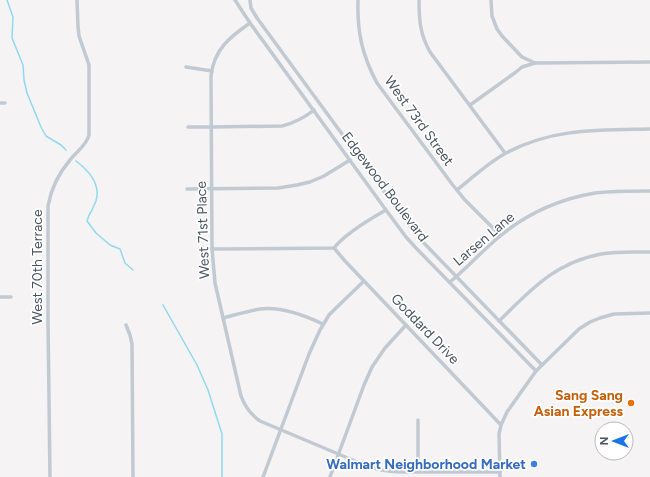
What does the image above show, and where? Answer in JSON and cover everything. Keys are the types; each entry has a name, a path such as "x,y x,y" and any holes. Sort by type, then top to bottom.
{"street":[{"name":"West 70th Terrace","path":"50,477 48,206 52,190 64,167 88,140 89,135 89,65 79,36 77,0"},
{"name":"Edgewood Boulevard","path":"235,0 250,23 406,237 536,371"},
{"name":"Edgewood Boulevard","path":"250,0 251,8 257,18 399,213 421,240 542,365"},
{"name":"West 73rd Street","path":"358,0 358,25 360,39 370,70 377,83 465,200 500,235"},
{"path":"419,0 420,25 426,45 505,154"},
{"path":"491,0 492,16 497,29 502,36 522,57 536,63"},
{"name":"West 71st Place","path":"250,23 233,34 225,43 218,53 212,71 212,249 215,283 241,396 245,406 251,414 260,421 377,469 392,472 500,472"},
{"path":"470,105 522,67 536,63 650,62"},
{"path":"186,67 212,71"},
{"path":"0,103 5,103"},
{"path":"188,127 282,126 299,120 314,110"},
{"path":"457,190 477,173 505,154 540,139 572,132 650,129"},
{"path":"187,189 278,188 297,185 310,182 324,176 350,160"},
{"name":"Larsen Lane","path":"450,282 500,235 527,217 545,208 582,196 607,192 650,191"},
{"path":"212,249 334,248 348,235 386,210"},
{"name":"Goddard Drive","path":"334,248 344,261 501,425"},
{"path":"499,321 538,283 570,264 602,254 617,252 650,252"},
{"path":"263,477 309,354 323,324 329,315 364,281"},
{"path":"0,297 10,297"},
{"path":"223,318 260,309 279,309 323,324"},
{"path":"500,477 499,434 501,425 506,412 536,371 579,329 590,322 614,314 650,313"},
{"path":"126,325 132,344 133,477"},
{"path":"330,477 372,367 384,348 406,325"},
{"path":"418,420 418,472"}],"waterway":[{"path":"7,0 13,17 12,38 23,65 27,93 46,136 61,145 66,150"},
{"path":"76,161 89,173 97,189 96,201 87,221 96,233 110,245 120,249 125,263 133,270"},
{"path":"163,305 197,365 208,390 222,434 222,477"}],"place":[{"name":"Sang Sang Asian Express","path":"631,403"},
{"name":"Walmart Neighborhood Market","path":"534,464"}]}
